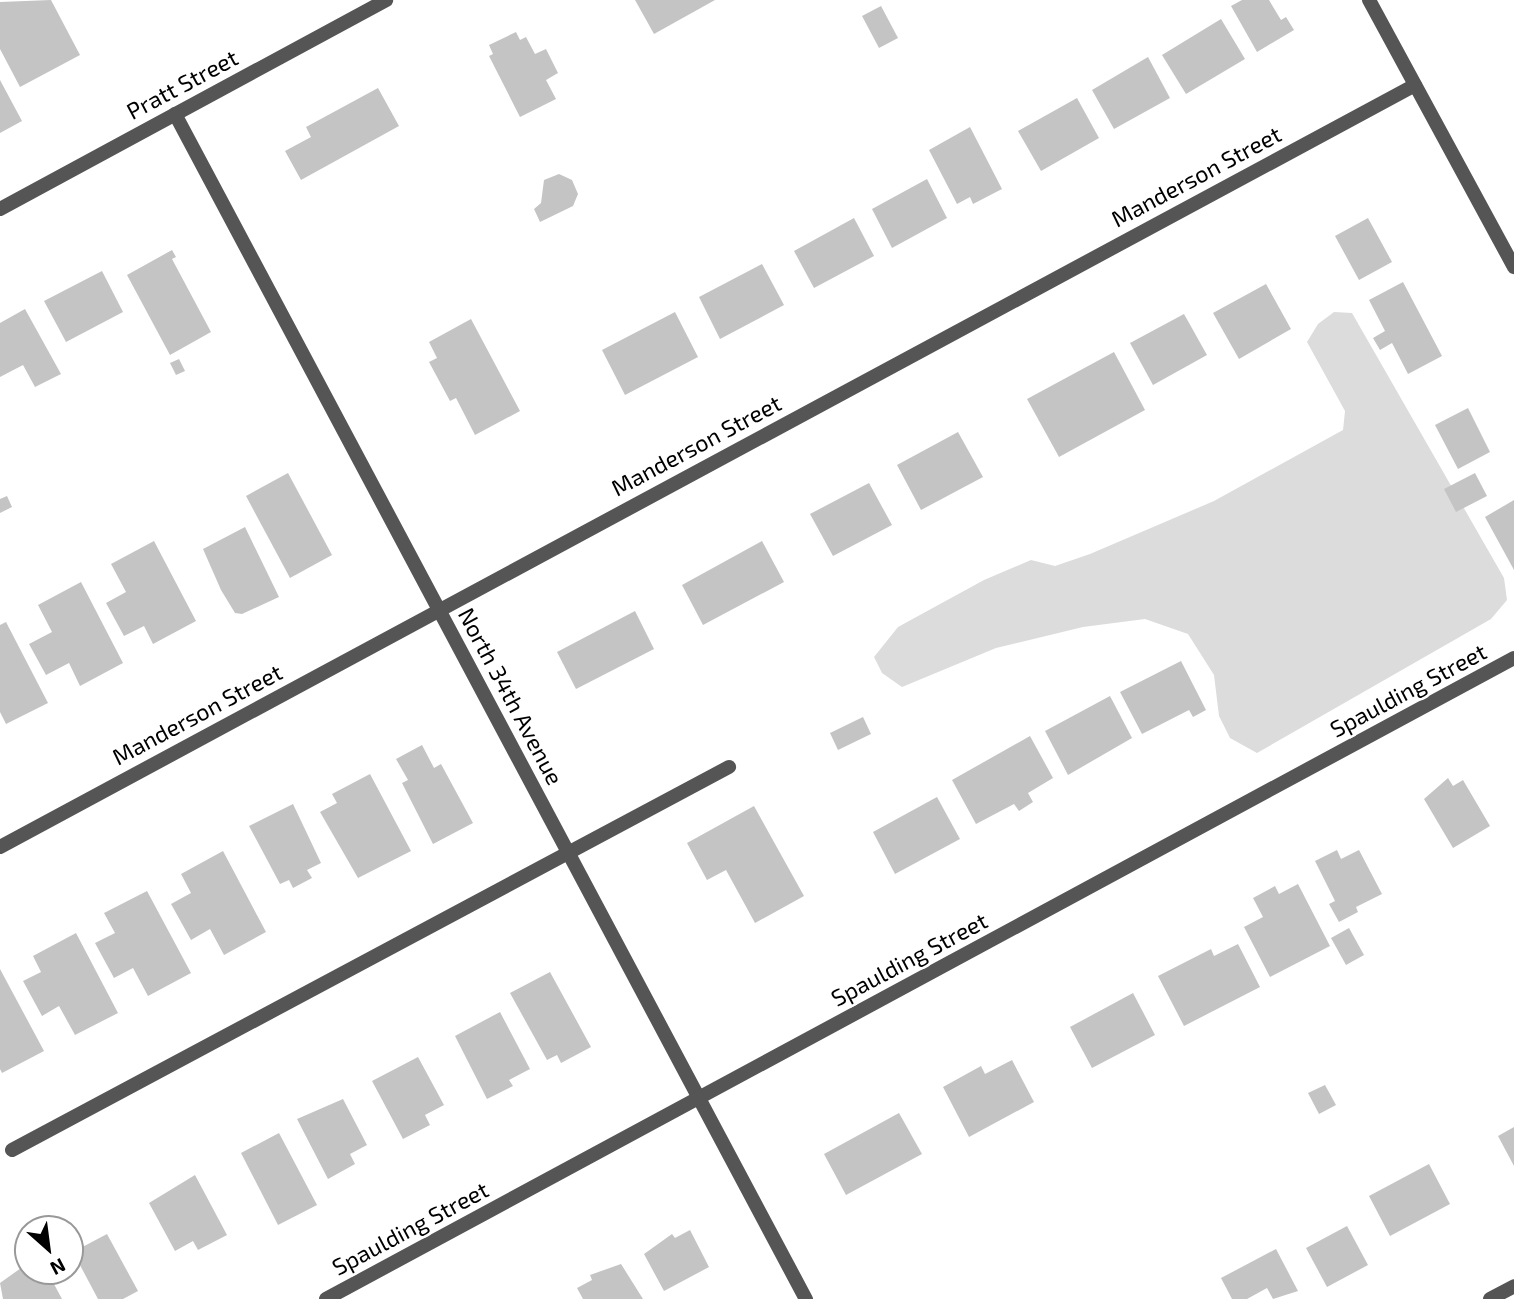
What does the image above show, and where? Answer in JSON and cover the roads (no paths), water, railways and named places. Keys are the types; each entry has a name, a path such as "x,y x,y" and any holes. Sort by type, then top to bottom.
{"street":[{"name":"Pratt Street","path":"0,209 386,0"},
{"path":"1369,0 1514,267"},
{"name":"Manderson Street","path":"0,846 1415,85"},
{"name":"North 34th Avenue","path":"175,114 806,1299"},
{"name":"Spaulding Street","path":"326,1299 1514,658"},
{"path":"12,1150 729,767"},
{"path":"1490,1299 1514,1286"}]}
